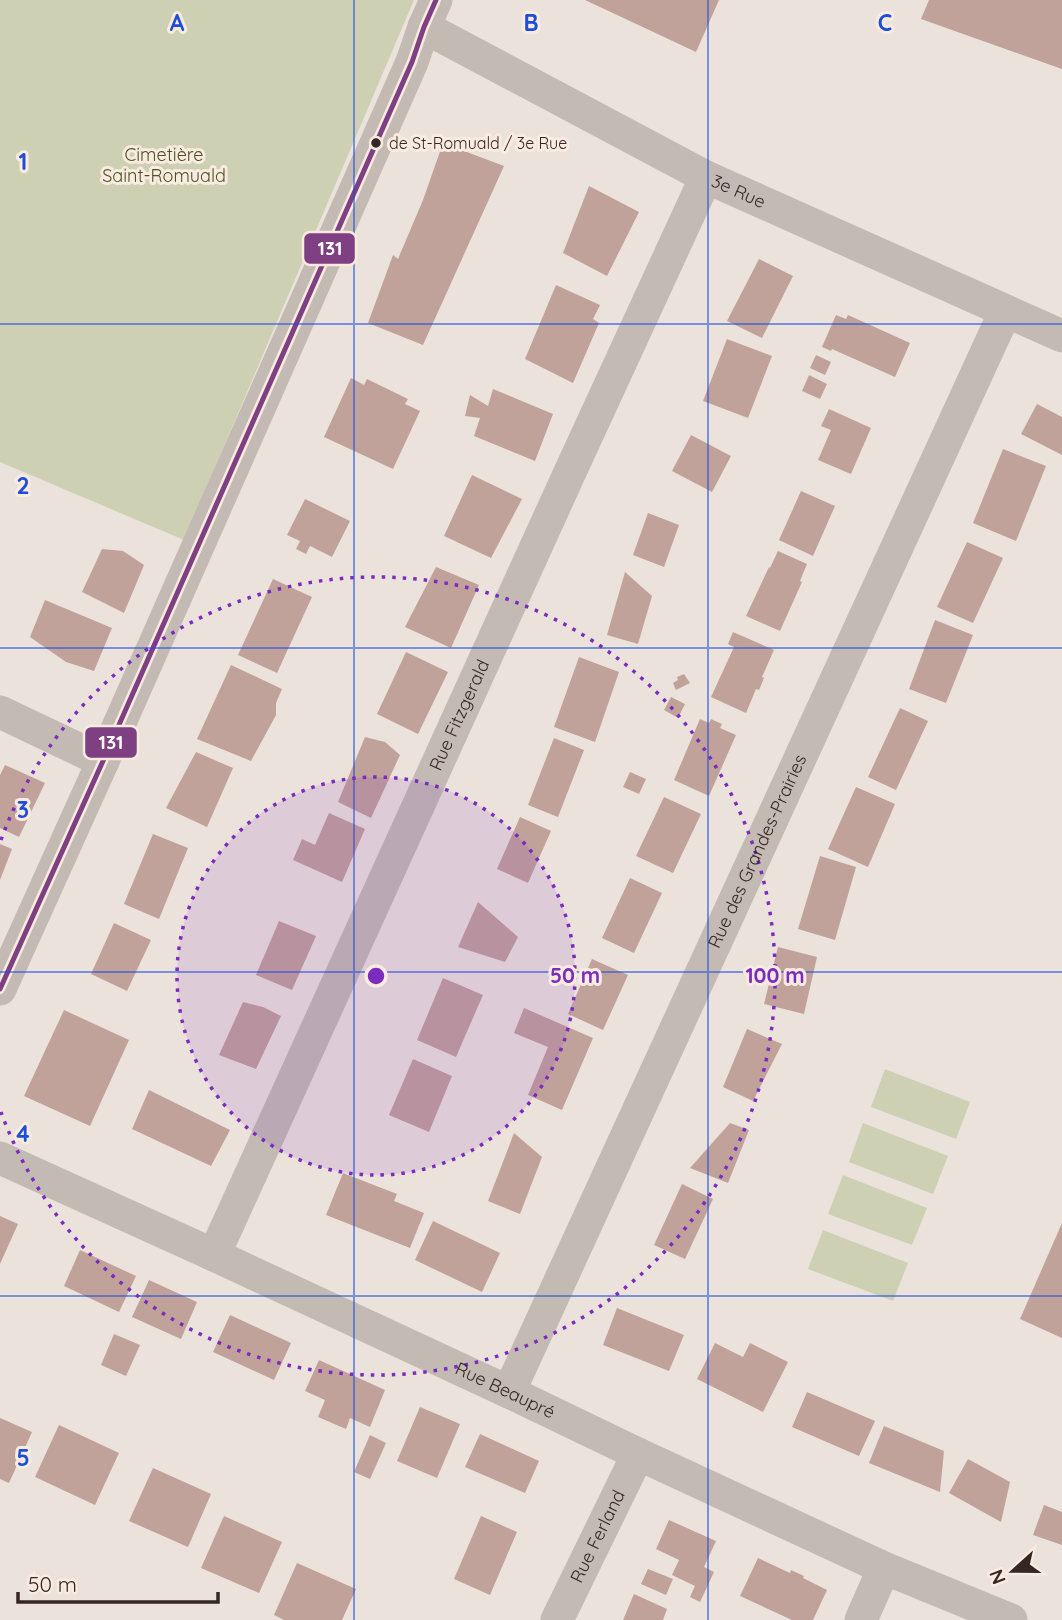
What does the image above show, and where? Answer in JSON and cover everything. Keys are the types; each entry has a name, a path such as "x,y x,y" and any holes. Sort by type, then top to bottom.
{"street":[{"name":"3e Rue","path":"430,14 706,177 1062,337"},
{"path":"0,989 412,62 430,14"},
{"name":"Rue Fitzgerald","path":"214,1255 706,177"},
{"name":"Rue des Grandes-Prairies","path":"509,1392 1004,312"},
{"path":"0,712 103,761"},
{"name":"Rue Beaupré","path":"0,1158 884,1567 1012,1620"},
{"name":"Rue Ferland","path":"557,1620 638,1454"},
{"path":"861,1620 884,1567"}],"green space":[{"name":"Cimetière Saint-Romuald","path":"0,0 414,0 184,540 0,462"},
{"path":"885,1069 970,1102 956,1139 871,1107"},
{"path":"863,1123 948,1156 933,1194 849,1162"},
{"path":"843,1175 927,1208 912,1245 828,1214"},
{"path":"823,1230 908,1263 893,1301 808,1269"}],"building":[{"path":"585,0 719,0 696,52"},
{"path":"929,0 1062,0 1062,69 921,19"},
{"path":"443,143 504,166 423,345 368,323 393,255 398,259 423,200"},
{"path":"589,186 639,212 607,276 563,253"},
{"path":"759,259 793,276 762,338 727,321"},
{"path":"556,285 600,305 593,319 599,323 573,383 525,359"},
{"path":"836,315 846,319 848,315 910,343 895,377 822,347"},
{"path":"727,339 772,356 748,418 703,401"},
{"path":"816,355 831,362 825,375 810,368"},
{"path":"809,375 827,384 820,399 802,391"},
{"path":"351,378 364,385 367,379 408,399 405,404 420,411 393,469 324,437"},
{"path":"493,389 553,414 535,461 474,436 480,418 465,416 470,395 488,406"},
{"path":"1037,404 1062,417 1062,455 1021,434"},
{"path":"829,409 871,428 851,474 818,460 831,430 821,426"},
{"path":"691,435 731,456 712,492 672,471"},
{"path":"1003,449 1046,466 1016,541 973,523"},
{"path":"472,475 522,499 491,558 444,536"},
{"path":"801,491 835,506 813,556 779,540"},
{"path":"305,499 350,521 332,557 310,546 306,554 296,549 300,541 287,535"},
{"path":"648,513 679,525 664,567 633,555"},
{"path":"967,542 1003,558 973,623 937,607"},
{"path":"102,549 123,551 144,565 124,613 82,592"},
{"path":"778,551 807,564 780,631 746,616"},
{"path":"436,567 479,585 451,648 405,627"},
{"path":"625,572 652,596 638,644 607,635"},
{"path":"273,579 312,597 277,673 238,655"},
{"path":"45,600 112,628 94,671 66,662 30,637"},
{"path":"935,620 973,635 946,703 909,689"},
{"path":"733,632 774,650 759,690 756,689 746,713 711,697 734,647 728,644"},
{"path":"406,652 448,672 418,734 377,714"},
{"path":"579,657 619,672 595,742 554,727"},
{"path":"231,665 282,689 276,703 276,715 251,761 197,739"},
{"path":"684,674 690,683 676,690 673,683 678,680 677,677"},
{"path":"671,697 685,704 678,718 664,710"},
{"path":"900,708 928,721 896,790 868,777"},
{"path":"700,719 709,723 711,719 722,724 720,728 736,735 709,796 674,780"},
{"path":"365,737 385,742 400,755 371,818 338,802"},
{"path":"554,738 584,750 558,817 528,805"},
{"path":"196,752 233,768 207,827 166,808"},
{"path":"5,765 45,783 19,837 0,828 0,775"},
{"path":"630,772 646,779 639,794 623,787"},
{"path":"856,787 895,804 868,867 828,849"},
{"path":"664,797 701,814 673,873 636,856"},
{"path":"329,813 365,829 342,882 293,860 302,839 315,845"},
{"path":"520,817 551,831 528,883 497,869"},
{"path":"153,834 188,848 159,919 124,904"},
{"path":"0,844 12,849 0,880"},
{"path":"820,856 856,867 835,940 798,929"},
{"path":"630,878 662,893 634,953 602,938"},
{"path":"478,902 518,937 505,962 458,947"},
{"path":"279,921 316,936 292,990 256,975"},
{"path":"114,923 151,940 127,991 91,974"},
{"path":"778,947 817,957 804,1014 764,1004"},
{"path":"592,959 628,975 603,1030 568,1014"},
{"path":"443,978 483,995 456,1057 417,1040"},
{"path":"243,1002 263,1007 281,1016 256,1069 219,1055"},
{"path":"524,1008 593,1038 562,1110 528,1095 548,1047 514,1033"},
{"path":"64,1010 129,1040 90,1126 24,1096"},
{"path":"747,1029 782,1044 753,1101 723,1087"},
{"path":"413,1059 452,1076 429,1132 389,1115"},
{"path":"149,1090 230,1130 211,1166 132,1129"},
{"path":"730,1123 749,1130 728,1183 690,1168"},
{"path":"514,1133 542,1157 520,1214 488,1201"},
{"path":"343,1173 397,1194 394,1201 424,1213 410,1248 326,1215"},
{"path":"682,1184 713,1199 685,1259 654,1245"},
{"path":"0,1216 18,1224 0,1264"},
{"path":"433,1221 500,1253 482,1292 415,1260"},
{"path":"1062,1223 1062,1338 1020,1319"},
{"path":"80,1250 136,1276 119,1312 64,1286"},
{"path":"149,1280 197,1302 181,1339 132,1317"},
{"path":"617,1308 684,1335 669,1371 603,1345"},
{"path":"230,1315 291,1343 274,1380 213,1352"},
{"path":"114,1334 140,1345 126,1376 101,1365"},
{"path":"715,1343 743,1357 750,1343 788,1362 763,1412 697,1379"},
{"path":"319,1360 385,1390 370,1427 350,1418 346,1429 318,1417 325,1400 305,1391"},
{"path":"807,1392 875,1421 859,1456 792,1427"},
{"path":"420,1407 460,1424 437,1478 397,1461"},
{"path":"0,1418 32,1432 9,1483 0,1479"},
{"path":"59,1425 119,1453 95,1505 35,1477"},
{"path":"884,1426 944,1451 940,1492 869,1463"},
{"path":"480,1434 539,1461 525,1493 465,1467"},
{"path":"370,1435 386,1443 370,1479 354,1472"},
{"path":"968,1459 1010,1482 1001,1522 949,1493"},
{"path":"153,1468 211,1494 188,1547 129,1521"},
{"path":"1044,1505 1062,1512 1062,1545 1033,1535"},
{"path":"224,1516 282,1542 259,1593 201,1568"},
{"path":"481,1516 517,1532 490,1595 454,1579"},
{"path":"669,1520 716,1541 704,1567 714,1572 700,1602 690,1597 695,1586 672,1575 679,1560 656,1549"},
{"path":"758,1558 790,1573 791,1570 804,1576 803,1578 827,1590 813,1620 792,1620 740,1596"},
{"path":"297,1563 356,1589 342,1620 284,1620 274,1615"},
{"path":"648,1569 673,1579 666,1595 641,1584"},
{"path":"634,1594 667,1609 663,1620 623,1620"}],"transit line":[{"name":"131","path":"0,989 412,62 436,0"}],"place":[{"name":"de St-Romuald / 3e Rue","path":"376,143"}]}
